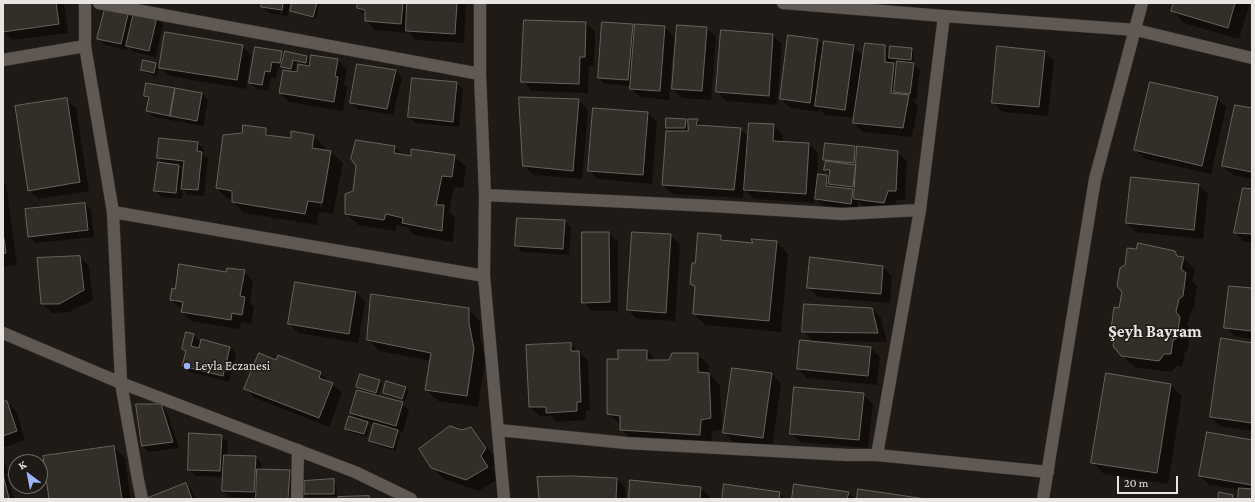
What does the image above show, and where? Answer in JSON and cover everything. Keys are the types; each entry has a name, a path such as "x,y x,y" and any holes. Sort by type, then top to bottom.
{"street":[{"path":"85,3 85,46 113,212 121,383 142,499"},
{"path":"99,3 480,74"},
{"path":"480,3 480,74 485,194 484,276 504,499"},
{"path":"783,3 915,8 944,16 1136,30 1252,58"},
{"path":"1043,499 1095,179 1142,3"},
{"path":"877,455 920,210 944,16"},
{"path":"3,60 85,46"},
{"path":"485,194 842,214 920,210"},
{"path":"113,212 484,276"},
{"path":"3,332 121,383 355,472 410,499"},
{"path":"498,430 626,443 847,455 877,455 1048,472"},
{"path":"297,499 298,450"}],"building":[{"path":"3,3 56,3 59,24 3,32"},
{"path":"262,3 283,3 282,10 261,7"},
{"path":"292,3 317,3 313,17 290,11"},
{"path":"358,3 403,3 401,24 365,21 365,10 357,8"},
{"path":"407,3 457,3 455,34 406,31"},
{"path":"1174,3 1235,3 1228,28 1171,11"},
{"path":"106,5 129,10 121,44 97,39"},
{"path":"134,12 157,17 149,51 126,46"},
{"path":"524,20 586,22 585,57 580,57 579,84 521,82"},
{"path":"602,22 633,24 628,80 598,78"},
{"path":"635,24 665,26 660,91 630,89"},
{"path":"677,25 707,27 702,91 672,89"},
{"path":"721,30 773,34 769,96 716,92"},
{"path":"165,32 243,45 237,80 159,68"},
{"path":"788,35 818,39 810,103 780,99"},
{"path":"824,41 854,45 845,110 815,106"},
{"path":"865,43 885,45 885,62 894,63 891,93 909,95 903,128 853,123"},
{"path":"890,46 912,48 911,60 889,58"},
{"path":"997,46 1045,51 1039,107 992,103"},
{"path":"255,47 282,51 280,63 272,62 270,72 265,71 262,85 249,83"},
{"path":"285,51 307,56 306,63 293,60 291,69 281,67"},
{"path":"311,55 338,59 335,76 338,77 334,102 279,93 283,70 297,72 298,64 309,66"},
{"path":"143,60 156,63 154,73 141,70"},
{"path":"897,61 914,63 910,94 894,92"},
{"path":"357,64 396,70 387,109 350,103"},
{"path":"412,78 457,82 453,122 408,117"},
{"path":"1150,82 1218,97 1202,166 1134,150"},
{"path":"146,83 175,88 170,116 146,111 149,97 144,96"},
{"path":"175,88 202,93 197,121 170,116"},
{"path":"519,97 579,99 573,171 523,166"},
{"path":"67,98 80,182 28,191 15,106"},
{"path":"1235,105 1252,108 1252,172 1222,166"},
{"path":"593,108 648,112 643,175 588,171"},
{"path":"666,118 686,119 685,128 666,128"},
{"path":"688,119 698,119 696,125 741,128 734,190 662,185 666,131 688,131"},
{"path":"749,123 774,124 773,141 809,143 806,194 744,190"},
{"path":"243,125 266,128 266,135 291,138 291,131 314,135 312,148 331,151 322,203 308,201 305,214 232,202 232,191 216,188 223,135 242,133"},
{"path":"159,138 198,142 197,151 202,152 198,190 181,189 184,161 157,158"},
{"path":"356,140 395,146 394,153 411,156 411,149 455,155 452,177 442,176 436,205 444,205 442,231 402,223 403,218 386,214 384,220 345,214 345,194 353,191 356,166 351,159"},
{"path":"825,143 855,146 854,163 823,160"},
{"path":"857,146 898,151 896,191 888,191 884,203 854,199"},
{"path":"826,161 856,165 853,187 828,184 830,170 824,170"},
{"path":"158,162 179,165 176,193 154,191"},
{"path":"818,174 827,175 826,186 853,189 851,204 815,199"},
{"path":"1131,177 1199,184 1194,230 1126,223"},
{"path":"1243,188 1252,189 1252,234 1234,233"},
{"path":"85,203 88,230 28,237 25,209"},
{"path":"517,218 565,220 563,249 515,246"},
{"path":"3,232 6,253 3,254"},
{"path":"582,232 609,232 610,302 582,303"},
{"path":"632,232 671,234 666,313 627,310"},
{"path":"698,233 721,235 721,240 753,243 751,239 777,241 769,321 693,314 695,286 690,284 692,263 695,263"},
{"path":"1138,243 1175,251 1177,256 1184,257 1181,269 1186,273 1183,296 1179,299 1176,312 1180,317 1177,338 1173,340 1171,354 1164,354 1159,361 1121,356 1113,346 1117,330 1111,329 1114,307 1119,308 1122,292 1117,286 1120,268 1125,265 1127,248 1136,249"},
{"path":"80,256 84,290 59,304 41,304 37,258"},
{"path":"810,257 883,266 881,294 807,288"},
{"path":"179,264 226,272 227,268 245,270 240,296 245,297 242,315 232,313 231,320 181,312 183,302 170,300 172,288 175,289"},
{"path":"295,282 356,292 349,334 288,324"},
{"path":"1229,286 1252,288 1252,331 1224,328"},
{"path":"371,294 469,308 469,323 474,349 467,396 425,390 431,353 367,340"},
{"path":"804,304 872,308 878,333 802,332"},
{"path":"186,332 194,334 191,346 199,348 201,339 230,347 223,376 182,366 186,351 182,349"},
{"path":"1221,338 1252,343 1252,423 1210,417"},
{"path":"800,340 871,347 868,376 797,369"},
{"path":"571,343 571,351 579,351 581,402 577,402 577,411 546,413 546,407 529,407 526,345"},
{"path":"618,350 647,350 647,360 669,360 672,353 698,353 698,372 709,373 711,418 701,420 700,435 620,430 620,416 607,414 607,359 618,359"},
{"path":"259,353 276,360 278,355 321,372 319,378 333,383 319,418 244,389"},
{"path":"732,368 772,373 763,438 723,433"},
{"path":"1106,373 1171,384 1157,473 1091,463"},
{"path":"360,374 380,380 376,393 356,387"},
{"path":"386,381 406,387 402,399 383,393"},
{"path":"794,387 864,393 859,440 790,434"},
{"path":"357,390 403,402 396,426 350,413"},
{"path":"7,401 17,431 3,436 3,402"},
{"path":"136,404 161,404 173,442 142,446"},
{"path":"349,416 368,422 364,434 345,429"},
{"path":"374,423 398,430 393,448 369,441"},
{"path":"450,426 462,430 471,427 486,448 481,456 488,467 466,480 431,468 419,449"},
{"path":"1207,432 1252,440 1252,485 1199,476"},
{"path":"189,433 222,435 220,471 188,470"},
{"path":"114,446 122,499 49,499 48,455"},
{"path":"224,455 256,456 254,492 222,491"},
{"path":"257,469 290,470 288,499 256,499"},
{"path":"3,475 9,498 4,499 3,499"},
{"path":"572,476 617,478 616,499 539,499 537,477"},
{"path":"334,479 334,494 304,494 304,481"},
{"path":"630,480 701,487 700,499 629,499"},
{"path":"186,483 192,499 148,499 148,498"},
{"path":"724,484 780,492 779,499 722,499"},
{"path":"794,484 849,492 847,499 792,499"},
{"path":"1239,488 1252,489 1252,499 1238,499"},
{"path":"858,489 926,499 857,499"},
{"path":"1219,492 1233,495 1232,499 1218,499"},
{"path":"369,496 369,499 338,499 338,497"}],"place":[{"name":"Leyla Eczanesi","path":"187,366"}],"district":[{"name":"Şeyh Bayram","path":"1155,332"}]}
